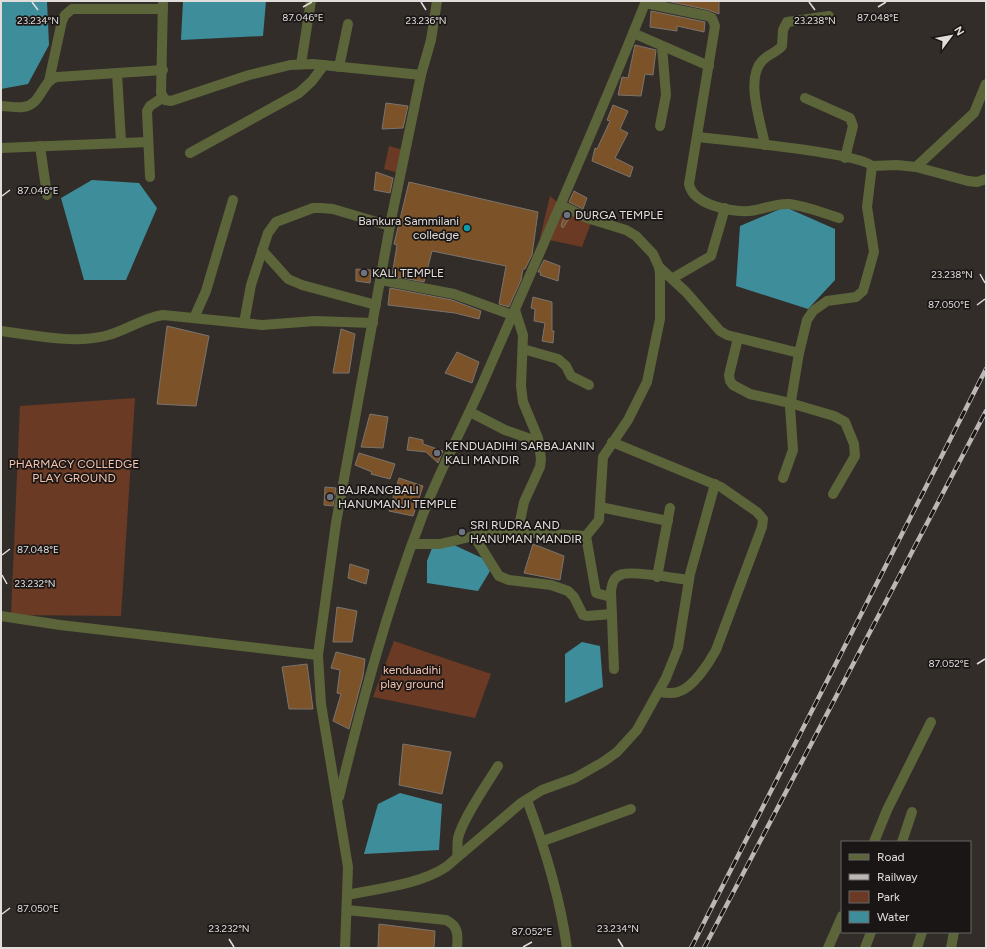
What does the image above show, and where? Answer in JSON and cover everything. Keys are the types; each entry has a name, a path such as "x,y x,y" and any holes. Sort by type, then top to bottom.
{"street":[{"path":"301,64 311,1"},
{"path":"345,948 348,867 321,704 318,655 336,523 390,226 437,1"},
{"path":"338,801 373,664 393,596 422,515 470,412 561,204 645,2 712,18 716,33 689,184 690,189 696,196 707,204 725,208 747,211 788,204 839,218"},
{"path":"1,106 23,107 30,105 37,99 49,81 62,21 68,11 77,8 163,5 162,98"},
{"path":"765,145 754,88 757,69 761,62 782,46 783,30 788,22 829,16"},
{"path":"339,67 348,24"},
{"path":"633,33 709,66"},
{"path":"660,126 666,95 662,46"},
{"path":"162,98 171,102 250,75 290,65 301,64 421,75"},
{"path":"190,152 299,93 312,82 324,65"},
{"path":"49,81 57,77 163,70"},
{"path":"117,73 120,142"},
{"path":"916,167 974,113 986,84"},
{"path":"150,177 147,111 150,106 162,98"},
{"path":"804,98 850,118 853,126 845,158"},
{"path":"698,137 765,145 845,158 863,161 872,166 897,165 916,167 968,181 977,182 986,179"},
{"path":"1,148 148,142"},
{"path":"40,146 47,195"},
{"path":"783,478 793,450 789,414 790,403 799,353 807,320 814,311 827,302 856,297 863,291 874,252 867,207 872,166"},
{"path":"194,318 206,292 233,200"},
{"path":"561,204 594,221 631,232 644,243 653,254 659,267 660,319 651,366 642,394 628,420 603,457 599,520 586,536 596,593 611,597"},
{"path":"244,323 251,286 262,250 270,226 276,222 313,208 334,209 390,226"},
{"path":"673,278 711,256 717,240 725,208"},
{"path":"262,250 288,279 302,285 376,305"},
{"path":"659,267 673,278 715,326 727,336 799,353"},
{"path":"381,280 454,294 513,313 522,327 523,349 521,381 523,402 539,442 541,459 540,467 528,489 519,526 514,532"},
{"path":"1,331 65,338 95,338 122,331 154,316 163,315 275,325 315,321 373,323"},
{"path":"738,338 729,375 730,380 739,389 750,394 790,403 834,416 844,422 847,426 854,444 855,456 834,494"},
{"path":"523,349 554,356 563,362 571,376 589,385"},
{"path":"470,412 505,430 539,442"},
{"path":"612,442 715,484 762,516 762,528 716,650 709,662 703,672 682,691 676,693 659,692"},
{"path":"348,895 437,874 527,800 542,790 575,778 603,762 617,752 637,730 659,692 678,648 689,580 715,484"},
{"path":"600,507 668,521"},
{"path":"657,577 670,508"},
{"path":"412,544 440,544 474,536 514,532 586,536"},
{"path":"474,536 496,573 504,579 560,587 572,593 583,615 612,614"},
{"path":"614,669 611,597 612,583 615,578 622,574 689,580"},
{"path":"1,616 60,625 318,655"},
{"path":"874,841 931,722"},
{"path":"457,857 458,838 462,828 498,766"},
{"path":"527,800 543,841 552,875 567,948"},
{"path":"543,841 631,809"},
{"path":"902,841 912,812"},
{"path":"347,910 446,920 453,923 457,928 457,948"},
{"path":"828,948 841,918"},
{"path":"865,948 871,933"},
{"path":"917,948 922,933"},
{"path":"951,948 954,933"}],"green space":[{"path":"389,146 403,150 399,173 384,169"},
{"path":"550,196 563,208 591,223 582,247 540,238"},
{"name":"PHARMACY COLLEDGE PLAY GROUND","path":"135,398 121,616 11,615 20,406"},
{"name":"kenduadihi play ground","path":"394,641 491,674 475,718 373,697"}],"water":[{"path":"1,1 47,1 49,45 28,84 1,89"},
{"path":"183,1 266,1 263,36 181,40"},
{"path":"92,180 139,183 157,208 126,280 84,280 61,198"},
{"path":"785,207 835,229 835,280 808,309 736,286 740,226"},
{"path":"454,545 482,558 490,571 478,591 427,583 427,561 432,548"},
{"path":"582,642 600,646 603,687 565,703 565,654"},
{"path":"400,793 442,804 439,850 364,854 378,804"}],"building":[{"path":"667,1 719,1 719,14 709,10"},
{"path":"651,11 705,22 704,32 677,26 677,31 650,27"},
{"path":"635,45 656,50 653,75 645,74 641,96 618,95 622,77 628,78"},
{"path":"386,103 408,106 403,128 382,129"},
{"path":"613,105 628,111 620,129 628,133 615,158 633,167 630,177 592,161 595,148 597,149 610,121 607,120"},
{"path":"376,172 393,178 390,193 374,190"},
{"name":"Bankura Sammilani colledge","path":"409,182 538,212 532,255 525,269 523,269 521,280 509,307 499,304 506,266 432,251 424,282 392,276 397,245 394,244"},
{"path":"574,191 587,198 583,209 569,202"},
{"path":"565,214 570,217 563,228 561,226"},
{"path":"544,260 560,266 558,281 540,275 541,272 538,272"},
{"name":"KALI TEMPLE","path":"356,269 371,270 370,283 356,281"},
{"path":"390,288 452,300 481,311 479,319 455,313 388,305"},
{"path":"533,297 552,302 552,331 554,331 553,343 542,341 545,323 534,321 535,309 531,308"},
{"path":"167,326 209,336 196,406 157,404"},
{"path":"341,329 355,334 349,373 333,373"},
{"path":"457,352 479,362 472,383 445,373"},
{"path":"370,414 388,417 383,448 361,447"},
{"path":"409,437 423,440 423,444 443,451 438,463 426,452 407,450"},
{"path":"359,453 395,464 390,479 371,474 372,472 355,465"},
{"path":"399,478 423,486 413,516 389,511"},
{"name":"BAJRANGBALI HANUMANJI TEMPLE","path":"325,487 336,488 333,506 324,505"},
{"path":"533,544 564,556 560,580 524,573"},
{"path":"350,564 369,570 366,584 348,578"},
{"path":"337,607 357,611 352,642 333,642"},
{"path":"336,652 365,659 363,676 349,729 333,721 341,694 337,693 340,670 331,668"},
{"path":"307,664 313,709 289,709 282,667"},
{"path":"403,744 451,752 442,794 399,785"},
{"path":"379,924 435,931 434,948 378,948"}],"railway":[{"path":"691,948 986,369"},
{"path":"704,948 986,411"}],"place":[{"name":"DURGA TEMPLE","path":"567,215"},
{"name":"Bankura Sammilani colledge","path":"467,228"},
{"name":"KALI TEMPLE","path":"364,273"},
{"name":"KENDUADIHI SARBAJANIN KALI MANDIR","path":"437,453"},
{"name":"BAJRANGBALI HANUMANJI TEMPLE","path":"330,497"},
{"name":"SRI RUDRA AND HANUMAN MANDIR","path":"462,532"}]}
